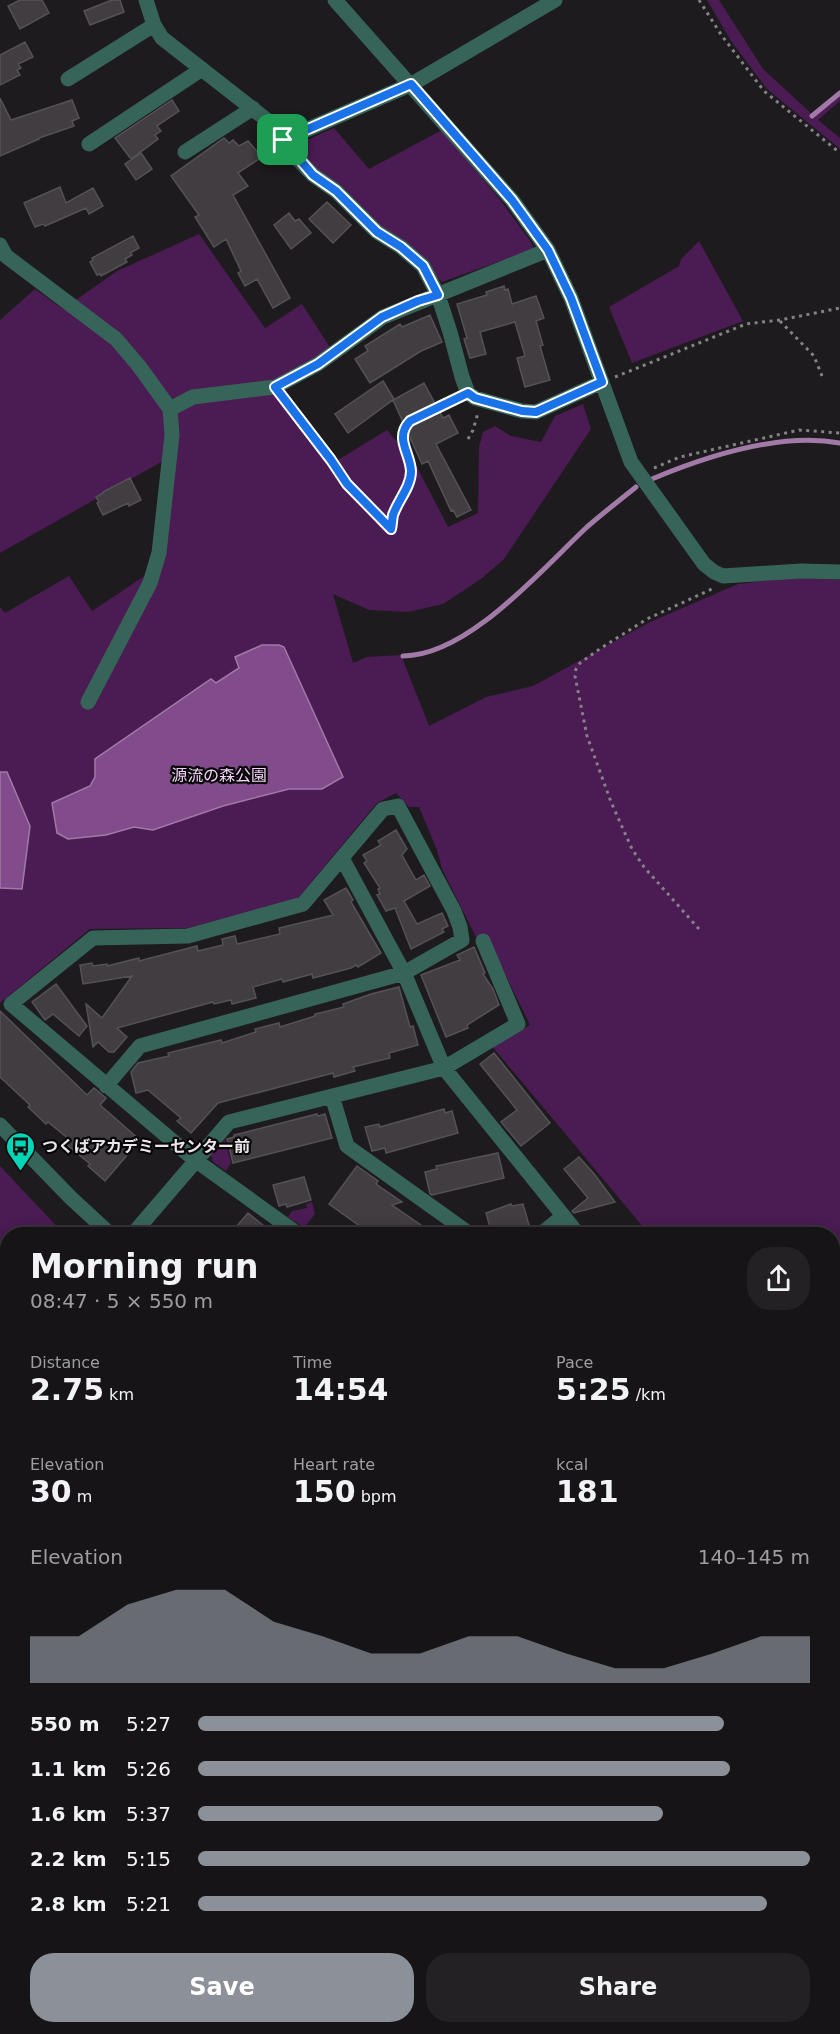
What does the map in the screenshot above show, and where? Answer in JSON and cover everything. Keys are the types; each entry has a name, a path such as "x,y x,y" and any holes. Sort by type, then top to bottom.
{"street":[{"path":"146,0 154,25 171,47 272,124 313,175 336,191 377,232 401,247 423,266 438,295 462,377 474,396 522,411 536,412 602,382"},
{"path":"335,0 512,200 548,250 571,298 631,462 704,564 723,576 801,571 840,573"},
{"path":"283,140 411,84 555,0"},
{"path":"68,79 154,25"},
{"path":"89,144 202,69"},
{"path":"185,152 253,108"},
{"path":"1,250 116,339 170,409 172,435 159,552 150,583 88,702"},
{"path":"170,409 193,397 275,387 318,364 382,317 548,250"},
{"path":"106,1086 140,1046 404,973 462,940 454,911 398,806 384,809 303,904 188,936 93,938 12,1005 106,1086 195,1160 288,1227"},
{"path":"342,858 404,973 444,1068 572,1227"},
{"path":"139,1227 228,1122 444,1068 518,1024 483,941"},
{"path":"332,1096 347,1146 460,1227"},
{"path":"0,1125 70,1198 102,1227"},
{"path":"550,1227 563,1216"}],"path":[{"path":"699,0 728,45 764,91 840,153"},
{"path":"602,382 746,324 840,308"},
{"path":"780,320 814,356 822,376"},
{"path":"275,387 347,484 391,529 394,514 408,486 411,471 403,439 404,428 410,421 474,396 473,430 468,439"},
{"path":"639,475 680,457 800,430 840,434"},
{"path":"699,929 644,867 632,849 611,802 587,736 576,669 580,663 600,648 647,619 736,576"}],"green space":[{"path":"707,0 719,0 763,69 814,116 840,96 840,101 818,120 840,138 840,149 767,89 731,41"},
{"path":"334,128 369,169 442,130 501,201 534,249 442,282 381,227 340,184 322,175 296,151 300,143"},
{"name":"源流の森公園","path":"199,234 265,328 302,304 331,349 275,382 338,460 387,430 415,463 448,527 478,513 479,447 483,432 495,426 511,436 541,442 555,416 583,404 591,429 504,559 481,579 443,604 408,612 369,610 333,594 353,663 367,657 401,655 429,726 486,697 533,686 650,622 738,584 790,578 840,580 840,1227 643,1227 491,1045 530,1025 487,937 478,941 442,869 437,850 419,807 409,807 396,793 377,803 298,898 188,928 90,929 0,1003 0,607 5,613 69,576 92,611 149,573 163,461 0,553 0,320 35,289 63,309 117,271"},
{"path":"699,241 743,321 632,363 609,307 679,266 681,259"},
{"path":"225,1139 231,1163 226,1171 213,1162 211,1155"},
{"path":"0,1166 57,1227 0,1227"},
{"path":"312,1202 315,1214 303,1227 288,1217 292,1211 307,1208 306,1204"}],"shaded area":[{"path":"262,645 284,647 343,777 322,789 289,789 223,806 153,830 134,827 106,835 68,839 57,833 52,803 90,786 95,777 95,759 211,679 216,683 239,668 235,657"},
{"path":"0,772 7,772 30,826 22,889 0,888"}],"building":[{"path":"20,0 42,0 49,13 20,29 8,6"},
{"path":"112,0 120,0 124,12 90,25 84,11"},
{"path":"25,42 33,57 18,64 21,68 17,70 20,75 0,85 0,55"},
{"path":"0,98 11,120 72,100 79,118 72,121 74,126 39,138 0,156"},
{"path":"172,100 179,111 157,126 161,131 155,135 158,139 131,159 115,138"},
{"path":"224,138 229,143 233,140 239,146 248,141 262,157 238,173 248,186 233,195 290,298 273,308 257,279 245,286 238,273 241,271 226,239 214,247 195,217 199,215 171,176"},
{"path":"141,153 152,169 136,180 125,164"},
{"path":"60,187 66,203 93,188 103,206 89,214 86,208 45,226 43,224 35,227 24,203"},
{"path":"327,202 351,225 333,243 309,219"},
{"path":"289,213 295,221 299,219 311,233 291,249 274,225"},
{"path":"133,236 139,248 130,253 132,255 125,259 127,262 101,276 97,275 90,262 92,258"},
{"path":"504,286 505,290 508,289 512,304 536,296 544,318 536,321 543,345 540,346 550,380 525,387 517,358 525,356 515,322 480,332 486,354 470,358 457,304 487,295 486,292"},
{"path":"430,315 442,342 421,351 370,383 355,359 368,351 365,346 400,324 402,327"},
{"path":"383,381 394,399 348,433 335,414"},
{"path":"424,383 443,418 449,415 458,433 436,444 471,510 457,517 453,510 451,511 428,461 422,464 393,400"},
{"path":"130,478 141,500 129,506 128,503 103,515 96,497"},
{"path":"396,830 407,849 402,855 416,880 424,875 430,886 404,901 417,924 442,913 448,926 442,929 444,932 411,949 395,908 386,911 377,895 380,894 378,889 380,888 364,863 367,861 363,855 381,845 378,841"},
{"path":"346,888 353,900 351,902 381,953 358,967 356,965 313,978 312,974 283,982 282,979 253,987 256,998 232,1004 231,1000 214,1004 213,1002 117,1028 127,1037 114,1052 109,1052 98,1042 93,1047 86,1004 102,1018 132,976 83,984 80,965 92,963 93,966 107,964 107,966 139,958 139,961 197,946 198,951 223,945 222,939 235,936 237,944 280,934 279,928 333,915 324,900"},
{"path":"474,947 485,973 483,974 493,989 499,1005 467,1025 468,1028 446,1037 421,975 460,960 457,955"},
{"path":"56,984 87,1026 79,1036 53,1014 45,1020 32,1002"},
{"path":"399,987 410,1027 413,1026 418,1045 389,1053 390,1058 353,1067 355,1071 334,1077 333,1073 218,1103 191,1133 177,1121 181,1118 148,1090 136,1093 131,1072 138,1063 221,1040 222,1043 256,1032 255,1029 279,1023 280,1027 315,1016 315,1014 344,1007 343,1004 371,994"},
{"path":"0,1011 87,1095 94,1088 106,1098 100,1105 140,1140 105,1181 88,1166 90,1164 66,1144 70,1140 48,1122 46,1124 28,1107 30,1105 0,1077"},
{"path":"494,1053 550,1123 521,1146 501,1122 517,1110 480,1064"},
{"path":"444,1109 445,1113 452,1111 458,1133 386,1153 385,1148 372,1151 365,1127 379,1124 380,1127"},
{"path":"317,1114 318,1116 325,1114 332,1138 233,1163 227,1139 234,1135"},
{"path":"498,1153 504,1178 430,1194 425,1172 437,1169 436,1166"},
{"path":"579,1157 615,1202 574,1213 572,1211 588,1198 564,1169"},
{"path":"357,1166 378,1181 376,1184 402,1202 392,1205 424,1227 361,1227 329,1204"},
{"path":"304,1177 311,1200 287,1207 286,1204 279,1206 273,1185"},
{"path":"511,1204 512,1206 523,1204 529,1225 490,1227 486,1213"},
{"path":"248,1213 265,1227 236,1227"}],"waterway":[{"path":"812,116 840,93"},
{"path":"652,479 696,462 769,443 817,440 840,443"},
{"path":"403,656 428,652 453,642 478,626 503,607 587,527 636,487"}],"place":[{"name":"つくばアカデミーセンター前","path":"21,1172"}],"route":[{"path":"411,84 512,200 548,250 571,298 602,382 536,412 522,411 475,398 468,393 410,421 404,428 403,439 411,471 408,486 394,514 391,529 347,484 275,387 318,364 382,317 438,295 423,266 401,247 377,232 336,191 313,175 283,140 411,84"}]}
